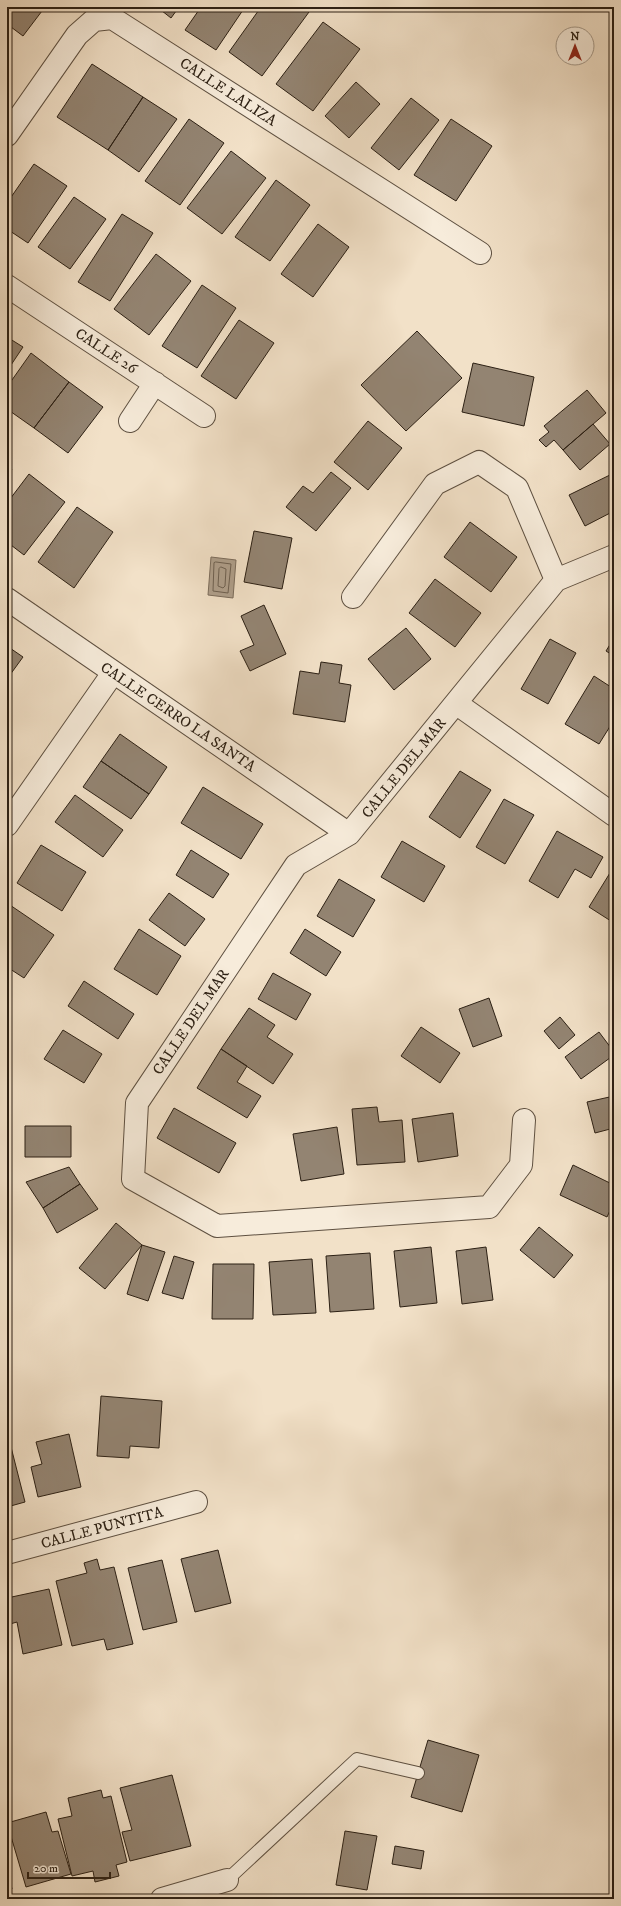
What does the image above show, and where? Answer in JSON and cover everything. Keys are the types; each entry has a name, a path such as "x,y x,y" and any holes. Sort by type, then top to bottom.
{"street":[{"name":"CALLE LALIZA","path":"7,135 77,35 94,20 112,18 480,253"},
{"name":"CALLE 26","path":"7,286 204,416"},
{"path":"130,421 155,383"},
{"path":"353,597 435,484 479,462 517,488 556,580"},
{"name":"CALLE DEL MAR","path":"524,1120 521,1165 489,1207 217,1226 133,1179 137,1103 296,865 349,834 457,704 556,580 614,556"},
{"name":"CALLE CERRO LA SANTA","path":"7,599 349,834"},
{"path":"7,825 113,673"},
{"path":"457,704 614,815"},
{"name":"CALLE PUNTITA","path":"7,1553 196,1502"},
{"path":"162,1899 227,1880"}],"lane":[{"path":"227,1880 357,1759 418,1773"}],"water":[{"path":"211,557 236,560 233,598 208,595"}],"building":[{"path":"7,7 45,7 23,36 7,24"},
{"path":"157,7 179,7 171,18"},
{"path":"201,7 245,7 216,50 185,30"},
{"path":"261,7 302,7 309,12 262,76 229,52"},
{"path":"323,22 360,49 313,111 276,84"},
{"path":"92,64 143,97 108,150 57,117"},
{"path":"356,82 380,104 349,138 325,116"},
{"path":"143,97 177,119 139,172 108,150"},
{"path":"411,98 439,120 399,170 371,148"},
{"path":"189,119 224,143 180,205 145,181"},
{"path":"451,119 492,146 456,201 414,175"},
{"path":"231,151 266,178 222,234 187,208"},
{"path":"34,164 67,186 28,243 7,229 7,203"},
{"path":"276,180 310,205 270,261 235,237"},
{"path":"74,197 106,219 70,269 38,247"},
{"path":"122,214 153,233 110,301 78,282"},
{"path":"318,224 349,247 313,297 281,274"},
{"path":"156,254 191,281 149,335 114,309"},
{"path":"202,285 236,308 197,368 162,346"},
{"path":"239,320 274,343 236,399 201,376"},
{"path":"417,331 462,378 406,431 361,385"},
{"path":"7,337 23,347 7,371"},
{"path":"31,353 69,382 34,428 7,409 7,387"},
{"path":"473,363 534,377 524,426 462,412"},
{"path":"69,382 103,407 68,453 34,428"},
{"path":"587,390 606,413 563,450 554,440 546,447 539,440 549,432 544,426"},
{"path":"368,421 402,448 368,490 334,462"},
{"path":"593,424 610,444 580,470 563,450"},
{"path":"7,465 12,469 7,476"},
{"path":"331,472 351,488 316,531 286,507 303,486 313,493"},
{"path":"614,473 614,511 585,526 569,495"},
{"path":"29,474 65,502 24,555 7,542 7,503"},
{"path":"77,507 113,532 74,588 38,562"},
{"path":"470,522 517,557 491,592 444,557"},
{"path":"254,531 292,538 282,589 244,582"},
{"path":"435,579 481,613 455,647 409,613"},
{"path":"264,605 286,654 250,671 240,651 254,645 241,616"},
{"path":"406,628 431,659 394,690 368,659"},
{"path":"614,638 614,656 606,651"},
{"path":"550,639 576,653 548,704 521,689"},
{"path":"7,646 23,657 7,679"},
{"path":"321,662 342,665 339,683 351,685 345,722 293,714 300,671 319,674"},
{"path":"594,676 614,689 614,720 599,744 565,724"},
{"path":"120,734 167,767 149,794 101,761"},
{"path":"101,761 149,794 131,819 83,787"},
{"path":"460,771 491,790 460,838 429,817"},
{"path":"203,787 263,824 241,859 181,823"},
{"path":"75,795 123,830 103,857 55,822"},
{"path":"504,799 534,815 505,864 476,847"},
{"path":"557,831 603,857 591,878 575,869 558,898 529,881"},
{"path":"402,841 445,866 424,902 381,877"},
{"path":"41,845 86,872 62,911 17,883"},
{"path":"191,850 229,874 213,898 176,875"},
{"path":"613,868 614,869 614,923 589,907"},
{"path":"339,879 375,900 353,937 317,916"},
{"path":"169,893 205,919 185,946 149,920"},
{"path":"7,903 54,935 24,978 7,967"},
{"path":"139,929 181,956 157,995 114,969"},
{"path":"305,929 341,952 326,976 290,953"},
{"path":"273,973 311,994 296,1020 258,999"},
{"path":"84,981 134,1014 118,1039 68,1006"},
{"path":"489,998 502,1036 473,1047 459,1009"},
{"path":"249,1008 275,1025 267,1037 293,1054 273,1084 221,1049"},
{"path":"560,1017 575,1035 559,1049 544,1031"},
{"path":"421,1027 460,1053 440,1083 401,1056"},
{"path":"63,1030 102,1054 84,1083 44,1059"},
{"path":"599,1032 614,1052 614,1055 581,1079 565,1057"},
{"path":"221,1049 247,1066 237,1082 261,1096 247,1118 197,1088"},
{"path":"614,1096 614,1128 595,1133 587,1102"},
{"path":"377,1107 379,1122 402,1120 405,1162 357,1165 352,1109"},
{"path":"174,1108 236,1143 219,1173 157,1138"},
{"path":"453,1113 458,1156 418,1162 412,1119"},
{"path":"25,1126 71,1126 71,1157 25,1157"},
{"path":"337,1127 344,1174 301,1181 293,1134"},
{"path":"573,1165 614,1185 614,1202 607,1217 560,1195"},
{"path":"69,1167 80,1184 43,1208 26,1182"},
{"path":"80,1184 98,1209 57,1233 43,1208"},
{"path":"116,1223 142,1245 105,1289 79,1268"},
{"path":"539,1227 573,1255 554,1278 520,1250"},
{"path":"142,1245 165,1252 148,1301 127,1294"},
{"path":"431,1247 437,1303 400,1307 394,1251"},
{"path":"486,1247 493,1300 462,1304 456,1251"},
{"path":"370,1253 374,1309 330,1312 326,1256"},
{"path":"174,1256 194,1262 183,1299 162,1293"},
{"path":"312,1259 316,1313 273,1315 269,1262"},
{"path":"213,1264 254,1264 253,1319 212,1319"},
{"path":"101,1396 162,1401 159,1448 130,1446 129,1458 97,1456"},
{"path":"69,1434 81,1487 38,1497 31,1467 42,1464 36,1442"},
{"path":"11,1447 25,1502 7,1507 7,1448"},
{"path":"218,1550 231,1603 195,1612 181,1559"},
{"path":"97,1559 100,1570 114,1567 133,1644 107,1650 104,1639 72,1646 56,1581 87,1573 84,1563"},
{"path":"162,1560 177,1622 143,1630 128,1568"},
{"path":"49,1589 62,1645 23,1654 17,1622 10,1624 7,1598"},
{"path":"428,1740 479,1755 462,1812 411,1797"},
{"path":"172,1775 191,1846 130,1861 122,1832 132,1830 120,1788"},
{"path":"101,1790 103,1798 111,1796 127,1862 116,1865 119,1876 95,1882 93,1871 72,1876 58,1819 72,1816 68,1798"},
{"path":"46,1812 52,1832 58,1831 71,1874 26,1887 7,1823"},
{"path":"345,1831 377,1836 367,1890 336,1885"},
{"path":"395,1846 424,1851 421,1869 392,1864"},
{"path":"7,1868 12,1889 7,1891"}]}
